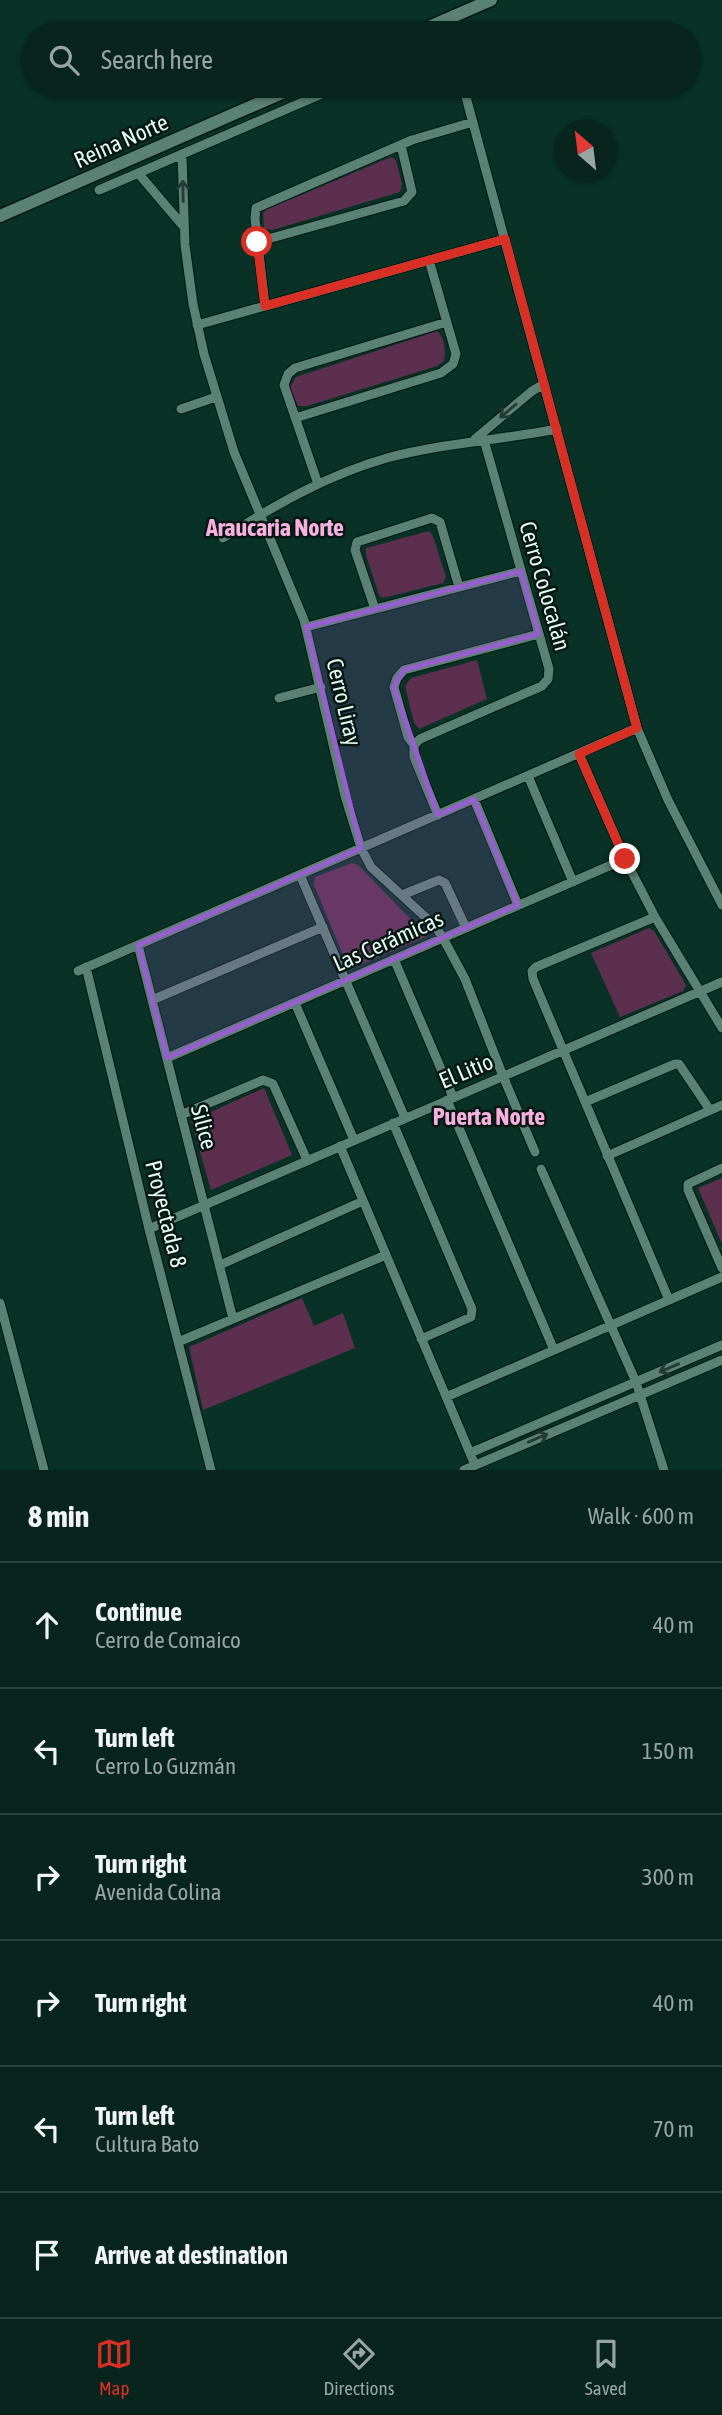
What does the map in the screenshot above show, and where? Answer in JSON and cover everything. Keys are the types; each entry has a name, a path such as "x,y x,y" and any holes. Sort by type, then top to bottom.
{"street":[{"path":"445,20 491,0"},
{"name":"Reina Norte","path":"0,216 270,98"},
{"name":"Reina Norte","path":"99,190 313,98"},
{"path":"466,98 637,728 667,800 722,905"},
{"path":"265,306 257,242 256,208 401,145 473,122"},
{"path":"257,242 404,201 412,192 401,145"},
{"name":"Cerro Liray","path":"182,155 185,248 197,325 234,452 306,627 345,796 361,848 371,867 435,926 443,938 472,994 535,1152"},
{"path":"138,173 184,227"},
{"path":"197,325 505,239"},
{"path":"295,418 441,373 453,364 456,354 429,260"},
{"path":"318,484 284,385 288,374 295,368 447,322"},
{"path":"473,441 544,384"},
{"path":"181,409 216,397"},
{"path":"223,538 260,514 318,484 388,458 473,441 557,429"},
{"name":"Cerro Colocalán","path":"414,745 420,739 542,686 548,679 549,669 484,440"},
{"path":"375,609 355,550 357,542 432,518 440,522 459,587"},
{"path":"306,627 521,571"},
{"path":"438,815 414,757 414,745 408,737 394,687 397,678 404,670 539,634"},
{"path":"279,698 321,687"},
{"path":"138,945 637,728"},
{"path":"579,754 625,859 654,917 722,1028"},
{"path":"528,776 573,882"},
{"path":"474,799 518,905"},
{"name":"Las Cerámicas","path":"167,1058 625,859"},
{"path":"300,875 405,1118"},
{"path":"402,895 439,880 445,883 466,928"},
{"path":"654,917 532,971 533,979 668,1300"},
{"path":"152,1000 323,927"},
{"name":"Proyectada 8","path":"138,945 82,969 211,1470"},
{"name":"Silice","path":"138,945 233,1319"},
{"path":"394,959 554,1350"},
{"name":"El Litio","path":"149,1228 722,982"},
{"path":"295,1003 354,1140"},
{"path":"585,1102 679,1064 710,1110"},
{"path":"181,1115 263,1080 273,1084 307,1160"},
{"path":"607,1156 722,1105"},
{"path":"393,1123 472,1309 471,1318 421,1339"},
{"path":"340,1146 475,1465"},
{"path":"722,1168 688,1184 688,1190 722,1268"},
{"path":"541,1169 636,1381 664,1470"},
{"path":"220,1265 363,1201"},
{"path":"178,1342 386,1255"},
{"path":"446,1396 722,1277"},
{"path":"0,1303 44,1470"},
{"path":"470,1453 722,1345"},
{"path":"464,1470 722,1360"}],"highlighted area":[{"path":"521,571 539,634 404,670 394,687 438,815 474,799 518,905 167,1058 138,945 361,848 306,627"}],"shaded area":[{"path":"391,157 396,160 402,184 400,192 272,230 264,228 263,213 268,209"},
{"path":"437,331 443,341 445,353 444,361 437,366 307,406 298,406 290,387 296,377"},
{"path":"429,531 446,577 443,583 383,598 379,595 366,548"},
{"path":"477,660 487,699 419,729 414,723 405,686 411,678"},
{"path":"352,863 358,865 425,937 353,968 348,967 314,885 315,877"},
{"path":"649,928 654,931 686,985 683,991 620,1017 591,953"},
{"path":"264,1088 292,1155 211,1190 191,1121"},
{"path":"722,1178 722,1244 698,1188"},
{"path":"302,1298 314,1326 343,1313 355,1348 203,1410 189,1347"}],"district":[{"name":"Araucaria Norte","path":"275,528"},
{"name":"Puerta Norte","path":"489,1117"}],"route":[{"path":"257,242 265,306 505,239 637,728 579,754 625,859"}]}
